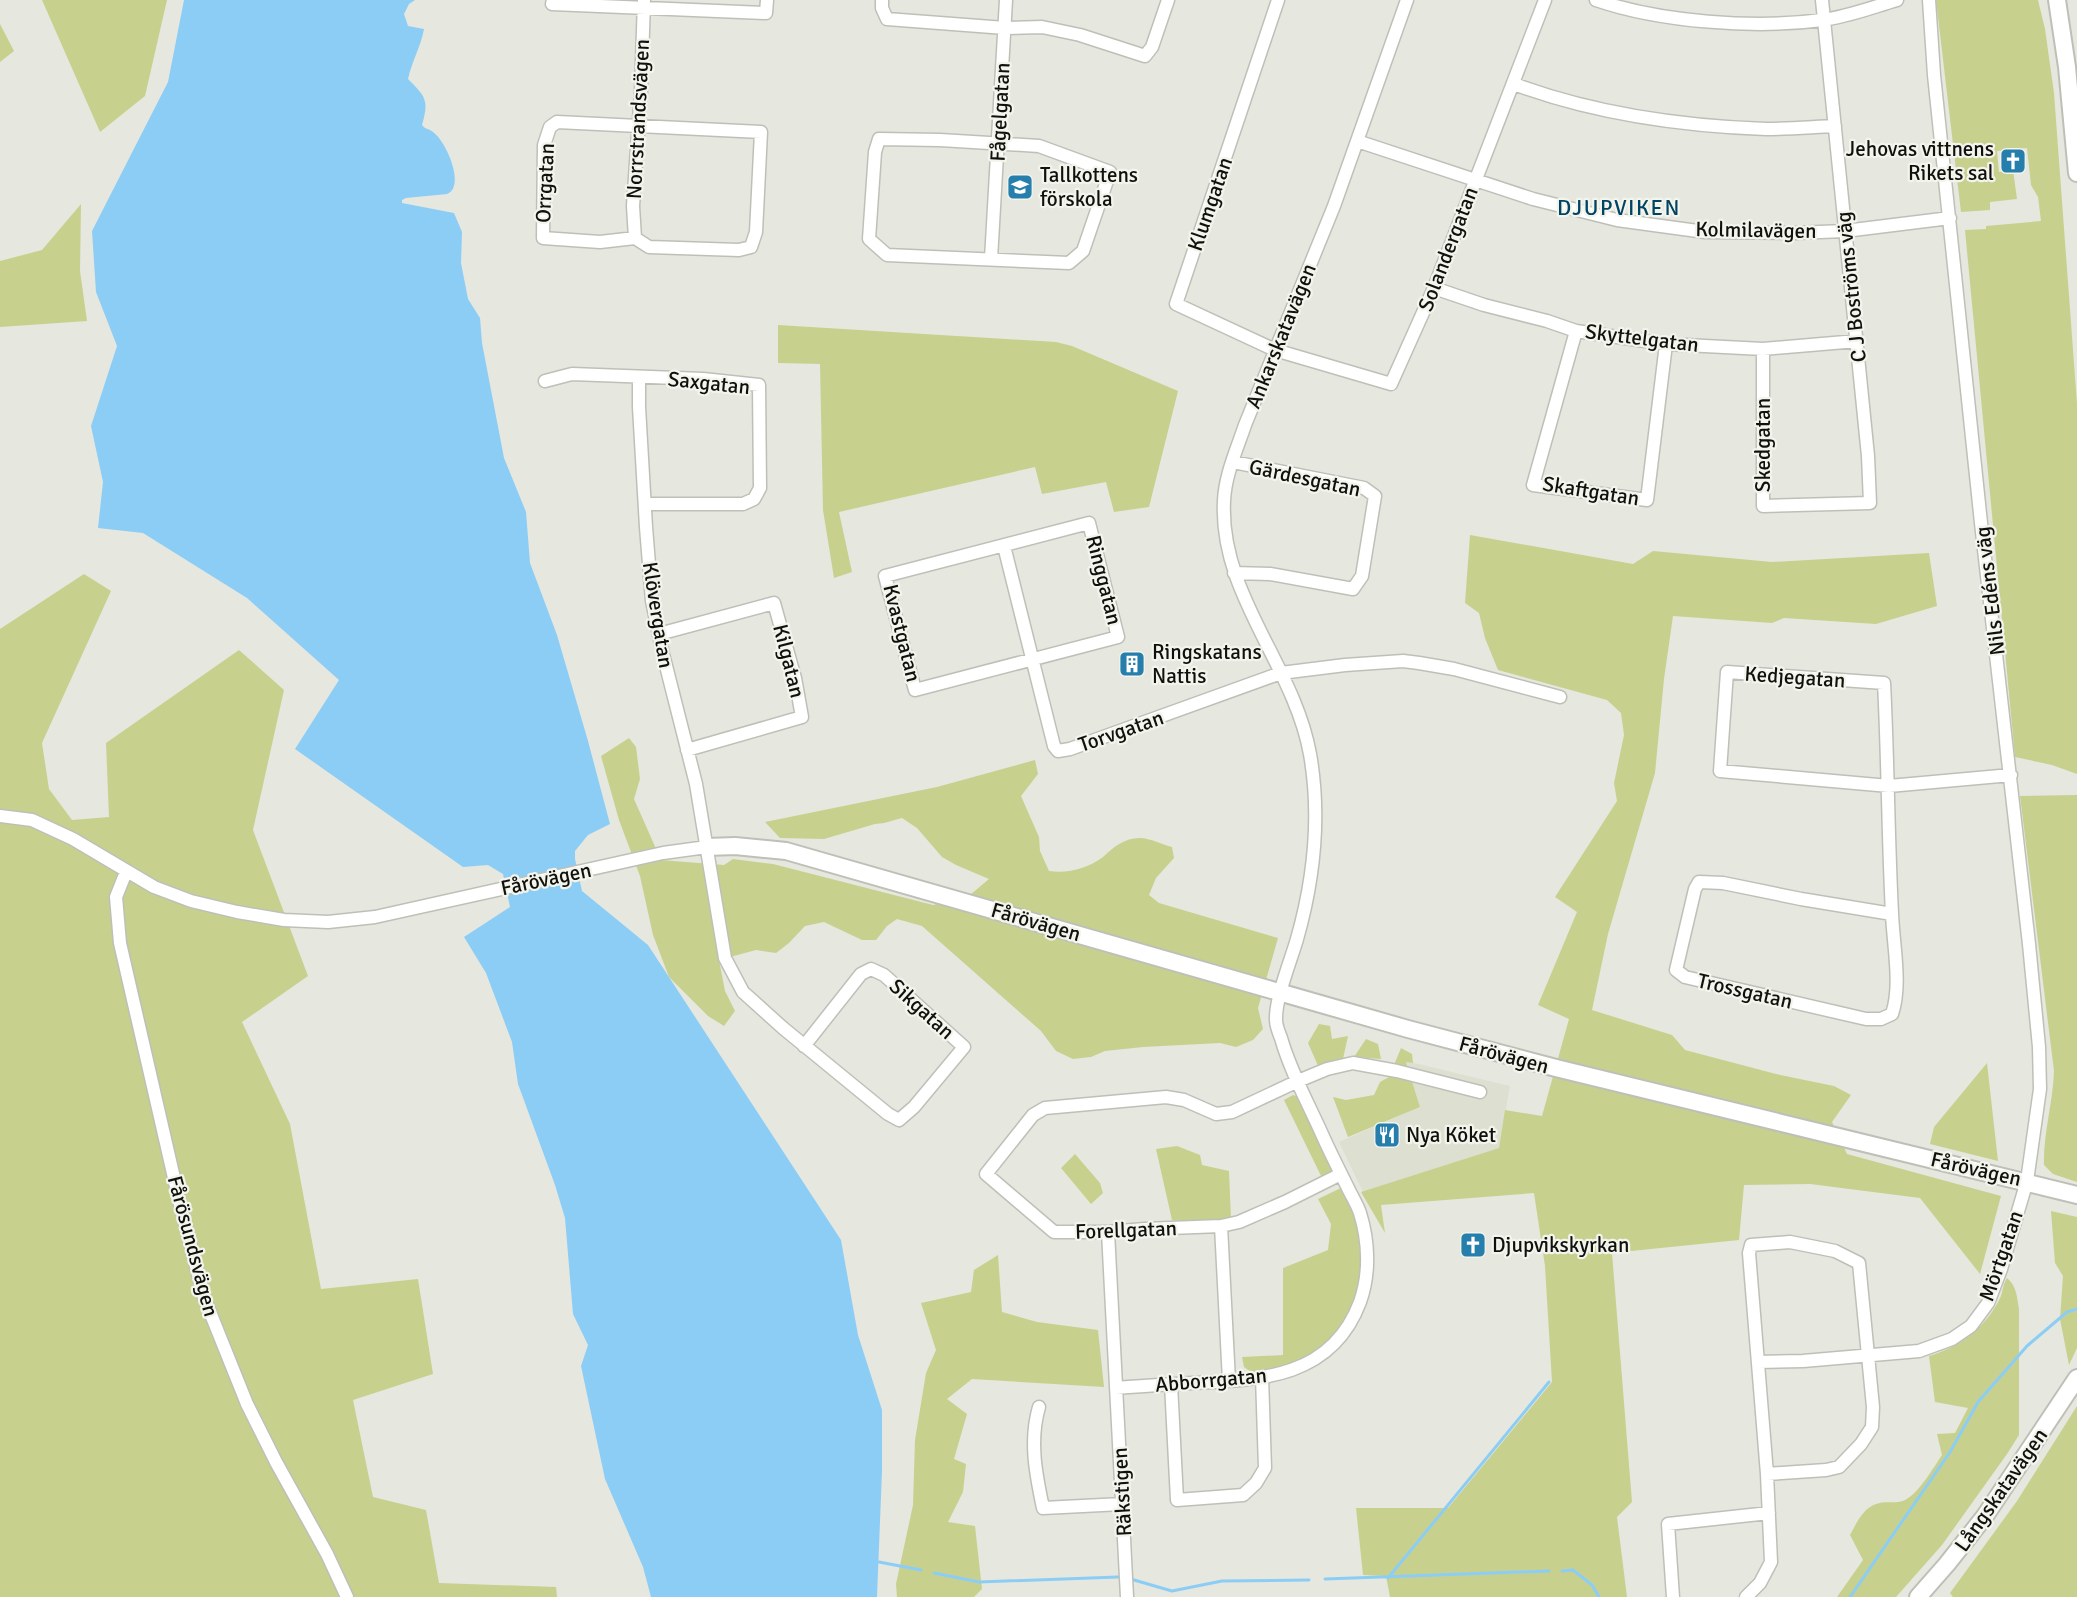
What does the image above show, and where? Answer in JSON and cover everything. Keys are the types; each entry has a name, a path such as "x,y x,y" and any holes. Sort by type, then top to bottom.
{"street":[{"path":"553,0 552,4 644,4 766,13 767,0"},
{"path":"882,0 882,8 887,19 1005,28 1042,27 1080,34 1145,56 1152,47 1168,0"},
{"name":"Fågelgatan","path":"992,259 1006,0"},
{"name":"Klumgatan","path":"1275,350 1176,304 1278,0"},
{"name":"Ankarskatavägen","path":"1281,993 1298,936 1314,863 1316,815 1310,754 1295,703 1234,573 1225,539 1224,498 1245,425 1334,206 1407,0"},
{"name":"Solandergatan","path":"1275,350 1391,384 1434,288 1545,0"},
{"path":"1596,0 1614,6 1692,20 1747,24 1824,20 1897,0"},
{"name":"C J Boströms väg","path":"1822,0 1868,456 1870,503"},
{"name":"Nils Edéns väg","path":"1929,0 1934,75 1981,523 2011,775 2039,1047 2040,1089 2027,1181"},
{"path":"2057,0 2067,67 2077,173"},
{"name":"Norrstrandsvägen","path":"634,238 633,206 644,4"},
{"path":"1514,84 1552,98 1627,116 1701,126 1768,129 1835,126"},
{"name":"Orrgatan","path":"634,238 600,242 543,238 544,145 550,127 557,122 639,126"},
{"path":"634,238 649,247 739,250 751,247 756,232 760,132 639,126"},
{"path":"879,139 999,143 1039,146 1110,172 1083,251 1069,263 887,255 869,239 875,152 879,139"},
{"name":"Kolmilavägen","path":"1357,141 1533,199 1617,220 1706,232 1845,231 1950,218"},
{"name":"Skyttelgatan","path":"1434,288 1576,331 1666,344 1763,349 1857,341"},
{"name":"Skaftgatan","path":"1576,331 1533,485 1647,500 1666,344"},
{"name":"Skedgatan","path":"1763,349 1763,506 1870,503"},
{"name":"Saxgatan","path":"546,381 572,374 703,379 759,385 760,488 754,499 743,504 645,504"},
{"name":"Klövergatan","path":"639,378 652,601 696,784 707,847"},
{"name":"Gärdesgatan","path":"1233,462 1364,488 1375,496 1362,576 1353,589 1270,574 1234,573"},
{"name":"Ringgatan","path":"1004,546 1089,524 1118,637 1033,660"},
{"name":"Kvastgatan","path":"1004,546 885,576 915,690 1033,660"},
{"name":"Torvgatan","path":"1004,546 1054,746 1058,751 1071,749 1281,673"},
{"name":"Kilgatan","path":"659,634 774,603 795,678 802,717 687,750"},
{"path":"1281,673 1404,661 1454,669 1560,697"},
{"name":"Kedjegatan","path":"1889,786 1884,683 1727,672 1720,771 1889,786 2011,775"},
{"name":"Trossgatan","path":"1889,786 1897,1000 1892,1014 1881,1019 1866,1019 1685,977 1676,970 1695,889 1699,882 1723,883 1892,914"},
{"name":"Fårövägen","path":"0,816 32,820 73,839 154,887 191,900 237,912 284,920 328,922 375,917 663,853 735,846 786,851 1408,1029 1542,1065 2077,1195"},
{"name":"Sikgatan","path":"707,847 724,958 743,992 804,1046 888,1114 898,1119 914,1107 964,1047 884,975 871,969 861,974 804,1046"},
{"name":"Fårösundsvägen","path":"126,872 116,897 120,943 180,1204 204,1297 247,1404 327,1554 347,1597"},
{"name":"Abborrgatan","path":"1116,1388 1229,1382 1285,1373 1309,1364 1333,1344 1354,1316 1365,1287 1368,1256 1360,1213 1285,1053 1276,1021 1281,993"},
{"path":"1298,1081 1327,1069 1353,1063 1397,1071 1480,1092"},
{"name":"Forellgatan","path":"1298,1081 1232,1112 1216,1114 1184,1100 1166,1098 1045,1108 1033,1115 986,1174 1054,1232 1108,1232 1221,1226 1239,1222 1341,1174"},
{"name":"Mörtgatan","path":"1758,1362 1803,1361 1920,1351 1952,1339 1971,1326 1988,1303 2001,1269 2027,1181"},
{"path":"1221,1226 1229,1382"},
{"name":"Räkstigen","path":"1108,1232 1127,1597"},
{"path":"1746,1597 1760,1582 1772,1562 1749,1253 1751,1245 1790,1242 1834,1251 1859,1263 1873,1407 1872,1427 1861,1444 1839,1467 1767,1474"},
{"path":"1171,1384 1177,1500 1221,1497 1242,1495 1256,1483 1265,1468 1262,1377"},
{"name":"Långskatavägen","path":"1918,1597 1985,1516 2077,1378"},
{"path":"1039,1407 1035,1423 1035,1466 1043,1508 1122,1504"},
{"path":"1673,1597 1668,1524 1768,1513"}],"shaded area":[{"path":"1406,1061 1510,1086 1499,1148 1363,1192 1339,1142 1420,1107"}],"green space":[{"path":"42,0 167,0 145,96 100,132"},
{"path":"1936,0 2038,0 2045,29 2054,93 2077,404 2077,774 2052,765 2015,757 1965,230 2041,221 2038,197 2031,185 2027,148 1997,151 1999,172 2013,170 2017,199 1990,202 1990,210 1961,212"},
{"path":"0,24 14,51 0,62"},
{"path":"81,204 80,271 87,321 0,327 0,261 42,250"},
{"path":"778,325 1056,342 1072,346 1178,391 1149,507 1114,512 1106,482 1042,494 1035,467 839,512 852,572 834,578 823,510 820,364 778,363"},
{"path":"1470,535 1633,564 1653,551 1772,562 1929,553 1937,606 1876,624 1784,618 1772,623 1673,616 1655,773 1608,934 1592,1010 1672,1035 1685,1050 1776,1074 1834,1086 1851,1095 1832,1122 1847,1154 2001,1196 1980,1274 1920,1198 1810,1184 1744,1185 1739,1240 1612,1253 1632,1502 1617,1517 1627,1597 1390,1597 1386,1576 1363,1575 1356,1508 1448,1508 1552,1382 1545,1266 1534,1193 1381,1205 1385,1233 1361,1192 1499,1148 1505,1110 1542,1116 1569,1019 1538,1005 1577,912 1555,897 1617,801 1614,783 1624,735 1621,713 1607,700 1498,670 1485,638 1479,613 1465,603"},
{"path":"84,574 111,591 42,743 49,789 72,820 109,817 106,743 239,650 284,690 253,830 308,976 242,1022 290,1124 321,1289 418,1279 433,1374 353,1400 373,1497 426,1510 439,1583 556,1587 557,1597 0,1597 0,629"},
{"path":"629,738 636,747 640,779 634,799 661,860 724,865 733,859 773,864 933,905 970,895 989,879 942,857 917,828 902,818 824,839 780,838 765,822 937,787 1035,760 1038,774 1021,796 1039,837 1040,851 1049,871 1063,872 1084,867 1097,861 1124,841 1140,838 1152,840 1172,847 1174,858 1156,878 1149,895 1159,903 1278,938 1258,1008 1263,1029 1253,1040 1236,1047 1220,1043 1143,1047 1105,1051 1091,1057 1073,1059 1056,1051 1041,1031 922,926 897,919 887,926 876,940 862,940 824,922 805,926 776,953 756,950 719,960 725,991 735,1011 724,1026 708,1016 669,977 653,935 640,876 619,820 601,756"},
{"path":"2077,795 2077,1182 2053,1174 2044,1165 2054,1071 2020,796"},
{"path":"1319,1024 1330,1026 1332,1039 1348,1036 1343,1059 1319,1068 1308,1043"},
{"path":"1366,1039 1378,1044 1381,1059 1354,1057"},
{"path":"1401,1048 1412,1054 1413,1063 1406,1062 1420,1107 1348,1137 1333,1097 1346,1100 1374,1095 1380,1082 1389,1077"},
{"path":"1987,1063 1998,1161 1930,1144 1934,1127"},
{"path":"1293,1095 1303,1098 1337,1170 1323,1180 1284,1100"},
{"path":"1177,1146 1200,1155 1202,1165 1229,1171 1231,1219 1198,1222 1172,1220 1156,1149"},
{"path":"1075,1154 1100,1183 1103,1193 1091,1204 1061,1168"},
{"path":"1343,1187 1358,1224 1362,1284 1350,1315 1328,1341 1309,1356 1283,1366 1251,1372 1244,1367 1242,1357 1283,1355 1283,1268 1328,1250 1331,1224 1318,1199"},
{"path":"2051,1211 2077,1217 2077,1348 2069,1365 2060,1319 2063,1276 2055,1263"},
{"path":"998,1255 1002,1312 1037,1322 1098,1330 1104,1387 972,1379 947,1399 967,1414 954,1459 966,1464 963,1492 948,1522 975,1526 982,1589 974,1597 897,1597 896,1584 913,1505 915,1440 926,1373 936,1350 921,1303 971,1292 974,1270"},
{"path":"2007,1278 2015,1288 2019,1309 2019,1435 1942,1545 1896,1597 1837,1597 1863,1560 1850,1535 1860,1517 1871,1506 1902,1501 1915,1492 1942,1455 1937,1434 1955,1433 1968,1408 1935,1402 1929,1356 1962,1341 1980,1326 1995,1307"},
{"path":"2077,1406 2077,1597 1953,1597 1950,1593 2017,1501"}],"water":[{"path":"184,0 415,0 409,4 404,14 408,26 424,29 408,79 424,99 425,110 422,125 433,132 443,144 452,163 455,182 447,194 406,198 402,200 402,203 454,213 462,232 461,263 468,299 480,318 482,343 504,458 526,512 530,563 557,635 610,824 588,835 575,851 582,891 648,945 841,1240 858,1335 882,1410 877,1597 651,1597 643,1567 605,1479 581,1366 588,1345 573,1314 565,1218 518,1084 512,1042 486,973 464,937 510,907 503,874 488,865 463,867 295,749 339,680 247,598 143,533 98,528 103,482 91,426 117,346 96,292 92,231 168,82"}],"waterway":[{"path":"1850,1597 1950,1452 1978,1402 2027,1346 2067,1312 2077,1309"},
{"path":"1388,1578 1549,1382"},
{"path":"879,1562 921,1570"},
{"path":"1562,1571 1573,1570 1592,1585 1599,1597"},
{"path":"1325,1579 1549,1571"},
{"path":"934,1573 979,1582 1118,1577"},
{"path":"1134,1580 1172,1591 1222,1581 1309,1580"}],"place":[{"name":"Jehovas vittnens Rikets sal","path":"2013,161"},
{"name":"Tallkottens förskola","path":"1020,187"},
{"name":"Ringskatans Nattis","path":"1132,664"},
{"name":"Nya Köket","path":"1387,1135"},
{"name":"Djupvikskyrkan","path":"1473,1245"}],"district":[{"name":"DJUPVIKEN","path":"1619,207"}]}
